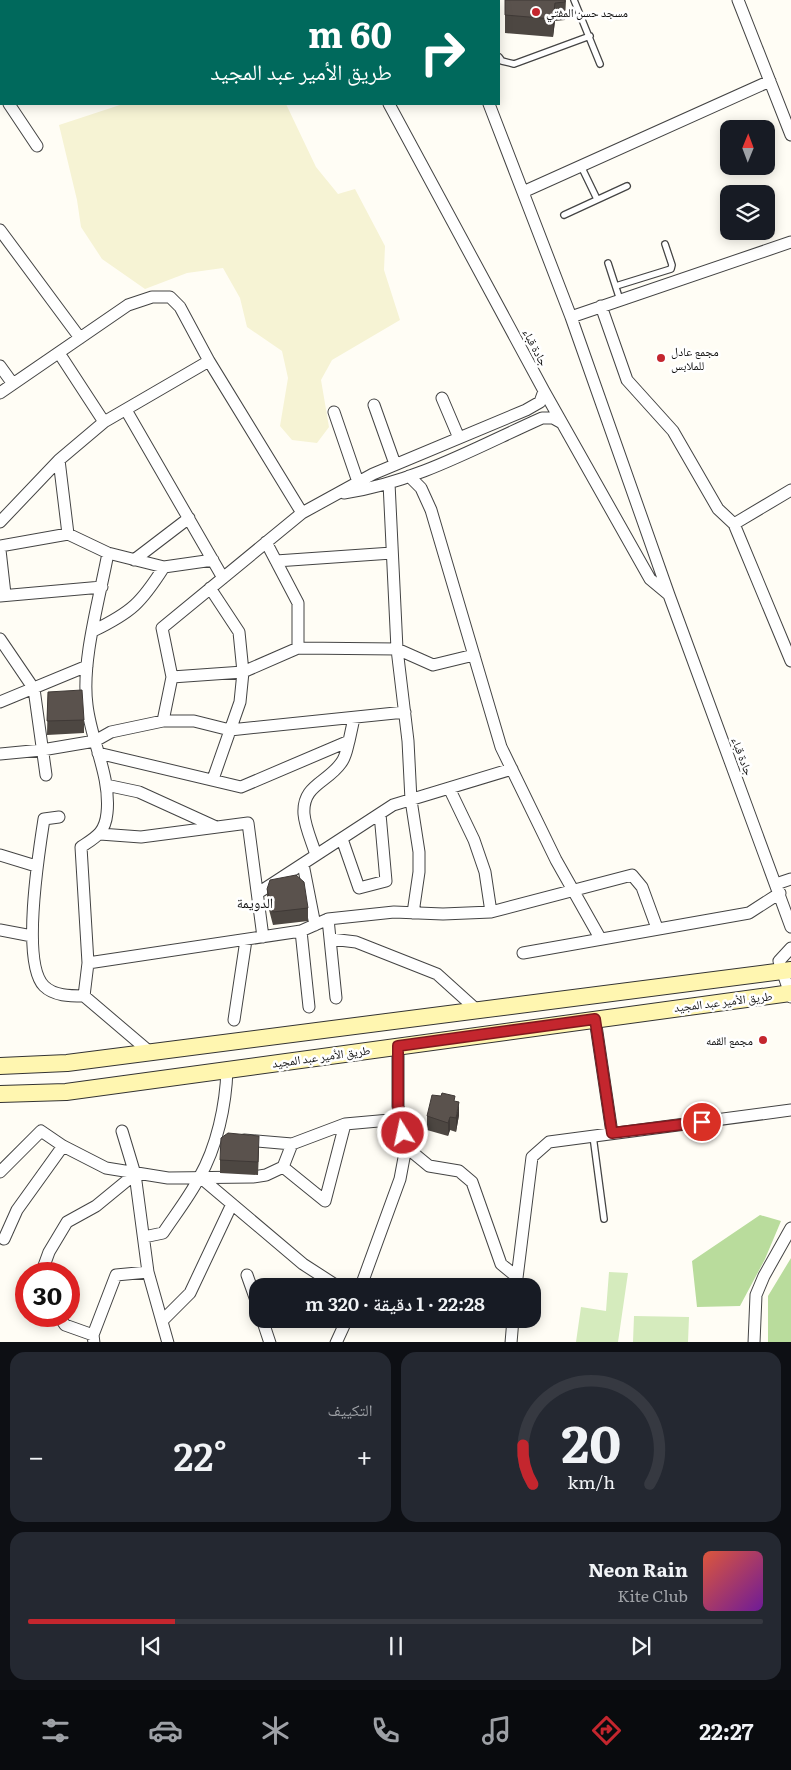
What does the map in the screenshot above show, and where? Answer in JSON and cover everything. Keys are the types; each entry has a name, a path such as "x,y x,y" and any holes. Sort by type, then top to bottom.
{"main road":[{"name":"طريق الأمير عبد المجيد","path":"0,1066 67,1063 151,1053 787,971"},
{"name":"طريق الأمير عبد المجيد","path":"0,1094 66,1092 791,993"},
{"path":"531,1004 534,1027"}],"street":[{"path":"738,0 791,135"},
{"path":"523,192 770,82"},
{"path":"10,105 37,146"},
{"name":"جادة قباء","path":"390,105 544,391 650,579 669,595"},
{"name":"جادة قباء","path":"489,105 570,317 669,595 791,927"},
{"path":"0,230 80,338"},
{"path":"570,317 791,242"},
{"path":"0,393 128,305 152,297 170,297 180,307 209,361 302,513"},
{"path":"601,306 627,380 674,431 718,509 734,524 791,661"},
{"path":"59,353 104,422"},
{"path":"0,522 59,460 104,422 209,361"},
{"path":"0,366 13,384"},
{"path":"163,721 172,677 162,628 302,513 395,464 526,410 540,402 544,391"},
{"path":"442,398 459,438"},
{"path":"374,405 395,464"},
{"path":"126,410 223,578"},
{"path":"334,412 358,482"},
{"path":"336,494 389,483 409,476 542,418 553,418 562,423"},
{"path":"59,460 68,534"},
{"path":"409,476 421,488 431,510 501,747 573,891 600,938"},
{"path":"389,483 397,649 405,712 411,800 416,828 419,872 413,913"},
{"path":"734,524 791,490"},
{"path":"134,560 189,518"},
{"path":"0,546 68,534 108,553 164,567 213,560"},
{"path":"266,542 298,603 298,648"},
{"path":"0,550 2,595 102,587"},
{"path":"84,996 88,963 81,848 100,834 107,814 106,785 86,704 88,666 108,553"},
{"path":"276,561 392,553"},
{"path":"93,631 121,617 145,597 164,567"},
{"path":"210,588 239,632 243,672 240,702 213,779"},
{"path":"0,639 34,689 46,775"},
{"path":"172,677 243,672 298,648 397,649 433,665 474,655"},
{"path":"0,702 88,666"},
{"path":"0,754 42,750 95,741 111,732 163,721 194,721 230,730 405,712"},
{"path":"316,855 304,816 307,792 327,778 342,762 350,741 354,718"},
{"path":"98,753 241,786 350,741"},
{"path":"258,893 393,805 512,769"},
{"path":"106,785 139,792 217,828"},
{"path":"449,788 474,840 485,872 491,912"},
{"path":"342,839 359,888 386,881 380,814"},
{"path":"59,817 44,819 36,866 32,936 37,972 44,986 65,996 84,996 151,1053"},
{"path":"100,834 141,837 248,824 264,937"},
{"path":"0,855 36,866"},
{"path":"303,864 315,925"},
{"path":"88,963 301,932 328,919 394,912 491,912 632,875 642,887 657,928"},
{"path":"523,953 749,913 791,879"},
{"path":"328,919 336,998"},
{"path":"0,930 32,936"},
{"path":"301,932 309,1007"},
{"path":"330,939 356,942 436,974 478,1011"},
{"path":"234,1020 246,940"},
{"path":"791,948 779,961 787,971 791,997"},
{"path":"595,1019 612,1133"},
{"path":"364,1278 400,1178 406,1147 398,1106 398,1046"},
{"path":"144,1238 163,1233 225,1138 227,1070"},
{"path":"517,1278 532,1157 549,1142 791,1110"},
{"path":"225,1138 292,1144 344,1124 401,1119"},
{"path":"283,1167 325,1201 344,1124"},
{"path":"0,1172 41,1131 63,1146 106,1168 168,1178 253,1177 266,1175 283,1167 292,1144"},
{"path":"122,1131 135,1174 148,1272 168,1342"},
{"path":"4,1239 17,1210 63,1146"},
{"path":"406,1147 429,1166 459,1172 472,1182 501,1264 513,1278"},
{"path":"46,1262 67,1222 96,1206 135,1174"},
{"path":"200,1177 303,1264 325,1278"},
{"path":"162,1322 190,1293 232,1204"},
{"path":"754,1342 756,1295 764,1276 791,1228"},
{"path":"69,1327 94,1339 116,1275 148,1272"},
{"path":"247,1275 249,1281"},
{"path":"265,1328 270,1342"},
{"path":"336,1342 343,1328"},
{"path":"511,1342 513,1328"}],"lane":[{"path":"574,0 600,64"},
{"path":"500,59 502,62 514,64 590,36"},
{"path":"581,166 597,199"},
{"path":"564,216 628,186"},
{"path":"616,286 671,269 672,264 664,244"},
{"path":"608,263 620,300"},
{"path":"592,1136 604,1220"}],"shaded area":[{"path":"120,105 286,105 316,167 338,194 355,189 385,246 384,270 400,320 332,360 321,380 329,427 317,443 292,440 280,426 288,378 282,351 247,327 240,298 223,268 187,273 145,289 102,259 81,227 77,200 59,125"}],"green space":[{"path":"760,1215 781,1221 765,1259 740,1306 697,1307 692,1261"},
{"path":"791,1258 791,1342 768,1342 768,1296"},
{"path":"609,1272 628,1273 618,1342 576,1342 581,1307 606,1311"},
{"path":"634,1316 689,1317 688,1342 633,1342"}],"building":[{"path":"505,0 565,0 565,2 555,3 553,19 505,15"},
{"path":"82,690 84,720 47,721 48,692"},
{"path":"296,875 304,882 308,908 273,912 267,889 270,880"},
{"path":"442,1093 455,1096 454,1101 459,1102 456,1118 450,1117 448,1123 427,1116 432,1095 441,1096"},
{"path":"228,1133 259,1136 258,1162 220,1160 221,1138"}],"place":[{"name":"مسجد حسن المفتي","path":"536,12"},
{"name":"مجمع عادل للملابس","path":"661,358"},
{"name":"مجمع القمه","path":"763,1040"}],"district":[{"name":"الدويمة","path":"255,902"}],"route":[{"path":"403,1133 398,1106 398,1046 595,1019 612,1133 702,1122"}]}
